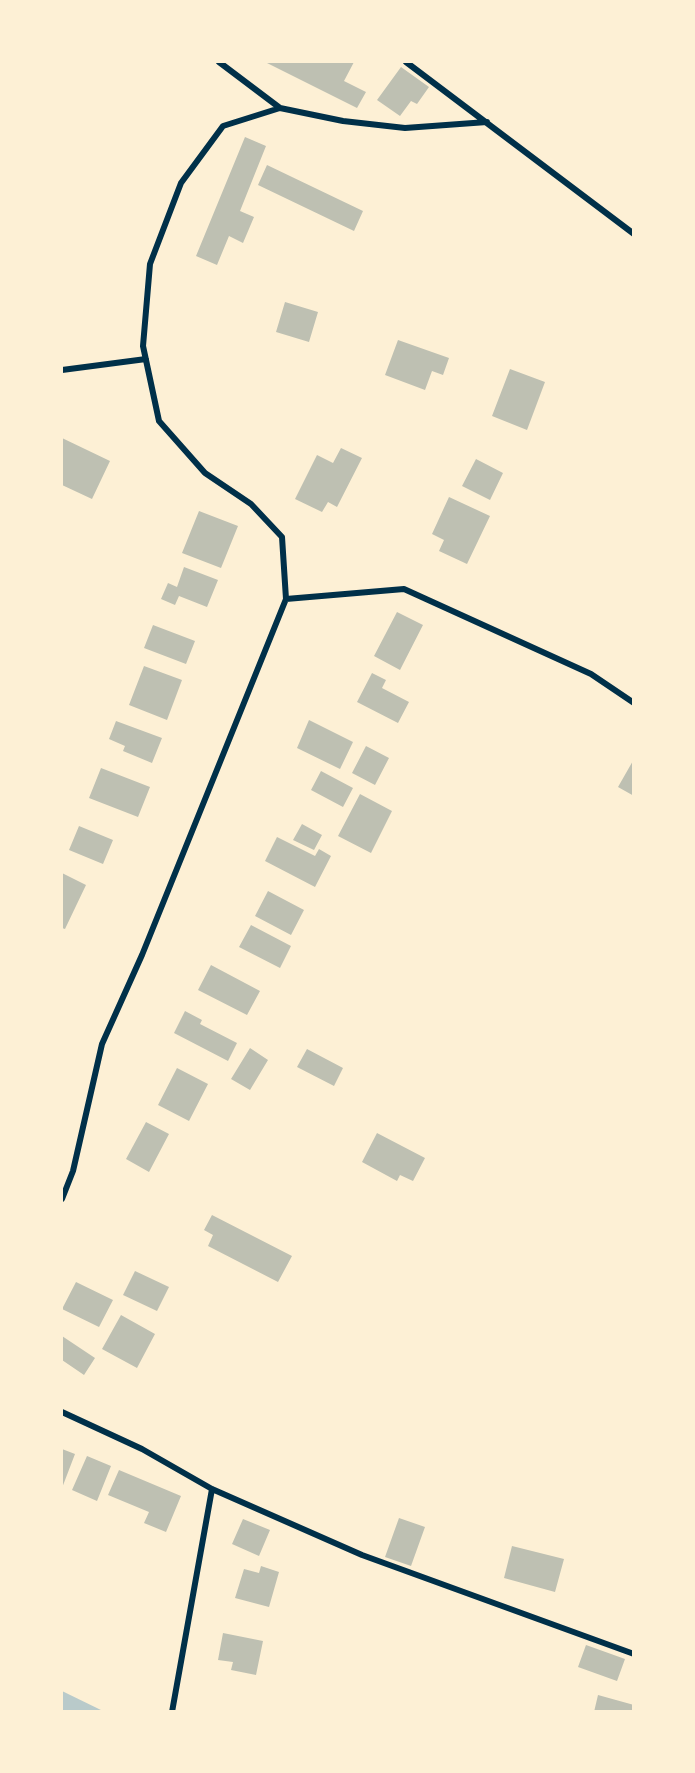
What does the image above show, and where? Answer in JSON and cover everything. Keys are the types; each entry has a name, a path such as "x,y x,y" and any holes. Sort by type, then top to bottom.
{"street":[{"path":"219,62 280,108 343,121 405,128 487,122"},
{"path":"406,62 633,234"},
{"path":"62,1199 73,1171 102,1044 151,933 286,598 282,537 251,504 205,473 159,421 143,346 150,264 182,183 224,126 280,108"},
{"path":"62,370 146,359"},
{"path":"286,598 404,589 591,674 633,703"},
{"path":"62,1412 142,1449 212,1489 362,1555 633,1654"},
{"path":"172,1712 212,1489"}],"shaded area":[{"path":"62,1691 103,1711 62,1711"}],"building":[{"path":"265,62 354,62 344,81 366,92 357,108"},
{"path":"401,67 429,87 417,104 411,101 400,116 377,100"},
{"path":"245,137 266,146 240,211 254,217 243,243 229,236 217,265 196,256"},
{"path":"267,165 363,211 354,231 258,185"},
{"path":"285,302 318,312 309,342 276,332"},
{"path":"398,340 449,358 443,375 432,371 425,390 385,375"},
{"path":"510,369 545,382 527,430 492,416"},
{"path":"62,438 110,461 92,499 62,485"},
{"path":"341,448 362,458 337,507 328,502 322,512 295,499 317,455 333,463"},
{"path":"476,459 503,473 490,500 462,486"},
{"path":"449,497 490,516 467,564 439,551 444,540 432,534"},
{"path":"199,511 238,526 221,568 182,553"},
{"path":"184,567 218,580 207,607 179,596 175,605 161,599 168,583 177,587"},
{"path":"397,612 423,625 400,670 374,656"},
{"path":"153,625 195,641 186,664 144,648"},
{"path":"144,666 182,680 167,720 129,705"},
{"path":"372,673 386,680 382,688 409,702 398,723 357,702"},
{"path":"309,720 353,742 340,769 297,748"},
{"path":"116,721 162,738 152,763 123,751 125,746 109,739"},
{"path":"366,746 389,758 375,785 352,773"},
{"path":"634,759 634,796 618,787"},
{"path":"101,768 150,787 138,817 89,798"},
{"path":"321,771 353,788 343,807 311,790"},
{"path":"360,794 392,811 371,853 338,836"},
{"path":"302,824 322,835 314,850 293,840"},
{"path":"79,826 113,840 103,864 69,850"},
{"path":"277,837 315,856 319,849 331,856 315,887 265,861"},
{"path":"62,873 86,885 65,929 62,928"},
{"path":"268,891 304,910 291,935 255,916"},
{"path":"251,925 291,946 280,968 239,947"},
{"path":"211,965 260,991 247,1015 198,990"},
{"path":"185,1011 202,1020 200,1024 237,1043 228,1061 174,1033"},
{"path":"250,1048 268,1060 250,1090 231,1079"},
{"path":"307,1049 343,1068 334,1086 297,1067"},
{"path":"177,1068 208,1084 189,1121 158,1105"},
{"path":"146,1122 169,1134 149,1172 126,1159"},
{"path":"377,1133 425,1158 413,1181 400,1175 397,1181 362,1162"},
{"path":"212,1215 292,1256 278,1282 208,1246 213,1235 204,1230"},
{"path":"135,1271 169,1287 157,1311 123,1295"},
{"path":"76,1282 113,1300 99,1327 62,1309"},
{"path":"121,1315 155,1334 137,1368 102,1349"},
{"path":"62,1336 95,1358 84,1375 62,1360"},
{"path":"62,1449 75,1454 62,1488"},
{"path":"87,1456 111,1466 97,1501 72,1490"},
{"path":"119,1470 181,1496 166,1532 144,1523 149,1512 108,1495"},
{"path":"399,1518 425,1527 411,1566 385,1557"},
{"path":"243,1519 270,1530 259,1556 232,1544"},
{"path":"512,1546 564,1559 555,1592 504,1578"},
{"path":"261,1566 279,1572 269,1607 235,1598 244,1569 259,1573"},
{"path":"223,1633 263,1641 256,1675 231,1670 233,1662 218,1660"},
{"path":"586,1645 625,1659 617,1681 578,1667"},
{"path":"598,1695 634,1705 633,1712 594,1712"}]}
